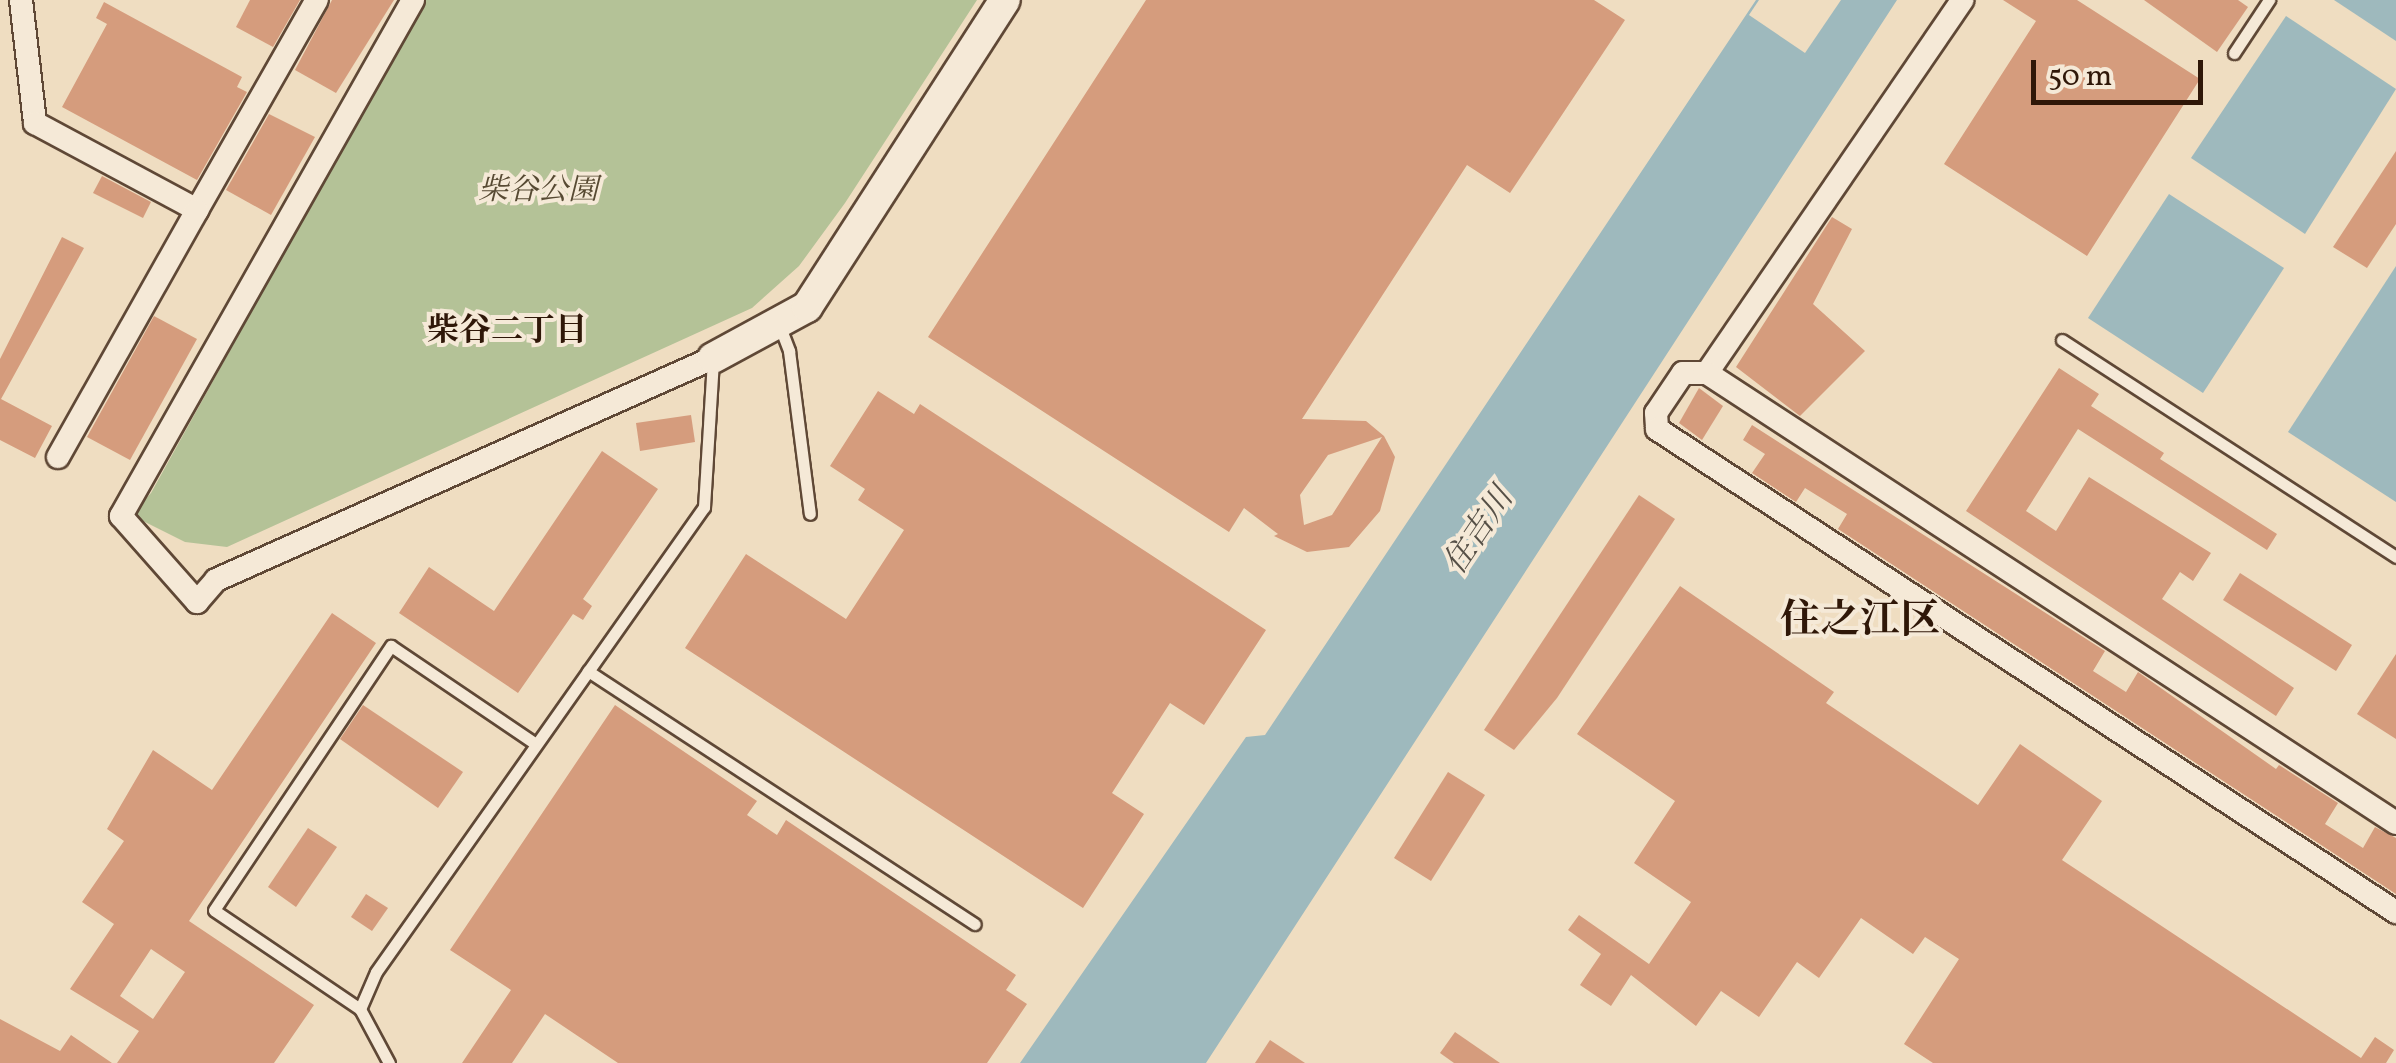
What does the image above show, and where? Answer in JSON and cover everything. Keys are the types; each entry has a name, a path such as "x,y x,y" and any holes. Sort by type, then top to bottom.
{"street":[{"path":"21,0 35,123 197,210"},
{"path":"58,458 317,0"},
{"path":"413,0 121,516 197,602 216,580 713,358 806,307 1005,0"},
{"path":"1707,373 1962,0"},
{"path":"2396,823 1707,373 1683,372 1656,414 1657,429 2396,912"}],"lane":[{"path":"2234,53 2269,0"},
{"path":"778,322 789,351 810,514"},
{"path":"2062,340 2396,557"},
{"path":"360,1008 376,972 704,507 713,358"},
{"path":"389,1063 360,1008 214,910 391,646 536,744"},
{"path":"588,670 975,924"}],"green space":[{"name":"柴谷公園","path":"424,0 977,0 845,203 799,266 752,308 227,547 185,542 131,515 151,493"}],"water":[{"name":"住吉川","path":"1756,0 1897,0 1206,1063 1020,1063 1246,737 1265,735"},
{"path":"2334,0 2396,0 2396,41"},
{"path":"2286,16 2396,89 2305,234 2191,158"},
{"path":"2169,194 2284,268 2203,393 2088,318"},
{"path":"2396,266 2396,502 2288,432"}],"pier":[{"path":"1759,0 1841,0 1805,53 1749,15"}],"building":[{"path":"250,0 300,0 273,47 236,27"},
{"path":"332,0 394,0 336,93 295,70"},
{"path":"1146,0 1594,0 1625,20 1510,193 1467,165 1302,419 1366,421 1384,436 1395,457 1380,511 1349,547 1307,552 1274,536 1278,534 1244,508 1229,532 928,337","holes":["1382,437 1332,515 1304,525 1300,495 1328,455"]},
{"path":"2003,0 2077,0 2200,79 2087,256 1944,164 2036,21"},
{"path":"2144,0 2238,0 2248,7 2217,52"},
{"path":"104,2 242,77 237,87 247,92 197,180 62,107 107,24 96,18"},
{"path":"269,114 315,137 271,215 226,190"},
{"path":"2396,151 2396,224 2367,268 2333,247"},
{"path":"102,176 151,202 143,218 93,193"},
{"path":"1832,217 1852,229 1813,304 1865,351 1800,416 1736,367"},
{"path":"62,237 84,248 1,399 52,426 35,458 0,440 0,359"},
{"path":"154,316 197,339 130,460 87,437"},
{"path":"2059,368 2099,394 2091,406 2164,453 2160,459 2277,534 2267,550 2078,429 2026,511 2056,531 2089,477 2211,553 2193,581 2180,572 2162,599 2294,688 2276,716 1966,511"},
{"path":"1699,388 1723,406 1702,440 1679,423"},
{"path":"878,391 914,414 920,404 1266,630 1204,725 1170,703 1112,793 1144,814 1083,908 685,648 746,554 846,619 904,530 858,500 865,489 830,466"},
{"path":"691,415 695,442 640,451 636,423"},
{"path":"1752,425 2105,651 2093,671 2126,692 2138,672 2276,769 2279,765 2338,803 2325,824 2363,848 2375,827 2396,838 2396,894 1838,529 1847,514 1805,488 1796,502 1752,473 1765,454 1743,440"},
{"path":"602,451 658,489 583,599 592,606 583,620 573,614 518,693 399,613 429,567 494,611"},
{"path":"1639,495 1675,519 1557,698 1514,750 1484,730"},
{"path":"2240,573 2352,645 2336,671 2223,600"},
{"path":"1680,586 1834,692 1826,703 1978,805 2020,744 2102,801 2062,860 2361,1058 2375,1037 2394,1050 2386,1063 1933,1063 1904,1044 1959,959 1925,937 1913,954 1861,918 1819,978 1797,962 1759,1017 1721,991 1696,1026 1631,975 1611,1006 1580,985 1601,954 1568,930 1579,915 1649,964 1691,902 1634,863 1675,801 1577,734"},
{"path":"332,613 376,643 189,921 314,1005 274,1063 117,1063 139,1031 70,989 114,924 82,902 124,841 107,829 153,750 212,790","holes":["151,949 185,972 153,1019 120,996"]},
{"path":"2396,654 2396,739 2357,714"},
{"path":"363,705 463,772 438,808 340,739"},
{"path":"615,705 757,801 747,815 777,835 786,820 1016,975 1006,990 1027,1004 987,1063 618,1063 545,1014 512,1063 462,1063 511,990 450,950"},
{"path":"1448,772 1485,795 1431,881 1394,858"},
{"path":"308,828 337,847 296,907 268,887"},
{"path":"366,894 388,908 372,931 351,917"},
{"path":"0,1019 60,1051 71,1035 112,1063 0,1063"},
{"path":"1455,1032 1500,1063 1454,1063 1440,1053"},
{"path":"1270,1040 1305,1063 1255,1063"}],"district":[{"name":"柴谷二丁目","path":"507,332"},
{"name":"住之江区","path":"1860,622"}]}
